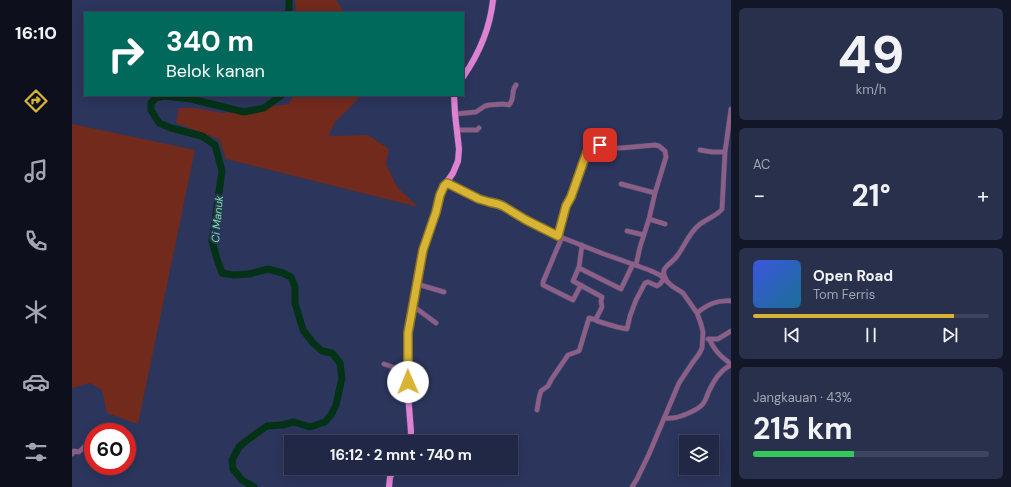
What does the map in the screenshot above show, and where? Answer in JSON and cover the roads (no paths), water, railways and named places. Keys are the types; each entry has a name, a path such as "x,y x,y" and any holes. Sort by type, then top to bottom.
{"main road":[{"path":"464,75 482,44 493,0"},
{"path":"411,435 408,394 408,338 425,245 440,195 444,186 454,173 458,161 459,149 454,114 454,96"},
{"path":"389,487 391,475"}],"street":[{"path":"454,114 473,113 489,105 509,104 513,98 513,89 516,85"},
{"path":"672,286 664,276 664,270 678,255 695,228 705,220 717,214 722,209 725,152 731,109"},
{"path":"457,130 477,130 479,128"},
{"path":"579,268 622,289 634,264 649,219 666,157 665,151 662,148 651,144 621,148 597,145 593,146 587,152 571,197 566,206 560,236 543,282 543,285 573,300 581,285"},
{"path":"700,150 725,152"},
{"path":"447,183 479,199 503,206 526,220 560,236 649,270 660,276 686,297 697,313 701,324 703,338 702,348 679,383 649,454 632,487"},
{"path":"621,184 655,193"},
{"path":"649,219 665,224"},
{"path":"627,231 644,235"},
{"path":"582,245 579,268 574,281 602,297 602,307 596,320"},
{"path":"537,410 541,391 548,386 568,354 579,351 589,318 617,327 627,328 636,300 645,283 648,282 657,286 664,279"},
{"path":"417,284 444,292"},
{"path":"697,313 717,301 731,301"},
{"path":"413,306 436,322"},
{"path":"703,338 718,340 731,331"},
{"path":"664,418 679,417 700,407 718,374 731,364 715,351 709,339"},
{"path":"384,364 401,370 408,370"},
{"path":"72,454 73,451 79,452 84,447"}],"waterway":[{"name":"Ci Manuk","path":"289,0 289,12"},
{"name":"Ci Manuk","path":"164,96 156,98 151,103 151,110 159,123 171,128 202,136 215,145 222,171 212,241 222,273 233,275 249,274 268,269 291,277 295,287 295,303 303,330 313,343 322,351 332,353 340,363 342,378 336,405 331,415 325,422 310,427 294,422 282,425 267,426 239,447 232,460 233,469 242,480 254,487"},
{"name":"Ci Manuk","path":"164,96 191,99 244,112 264,108 281,96"}]}
